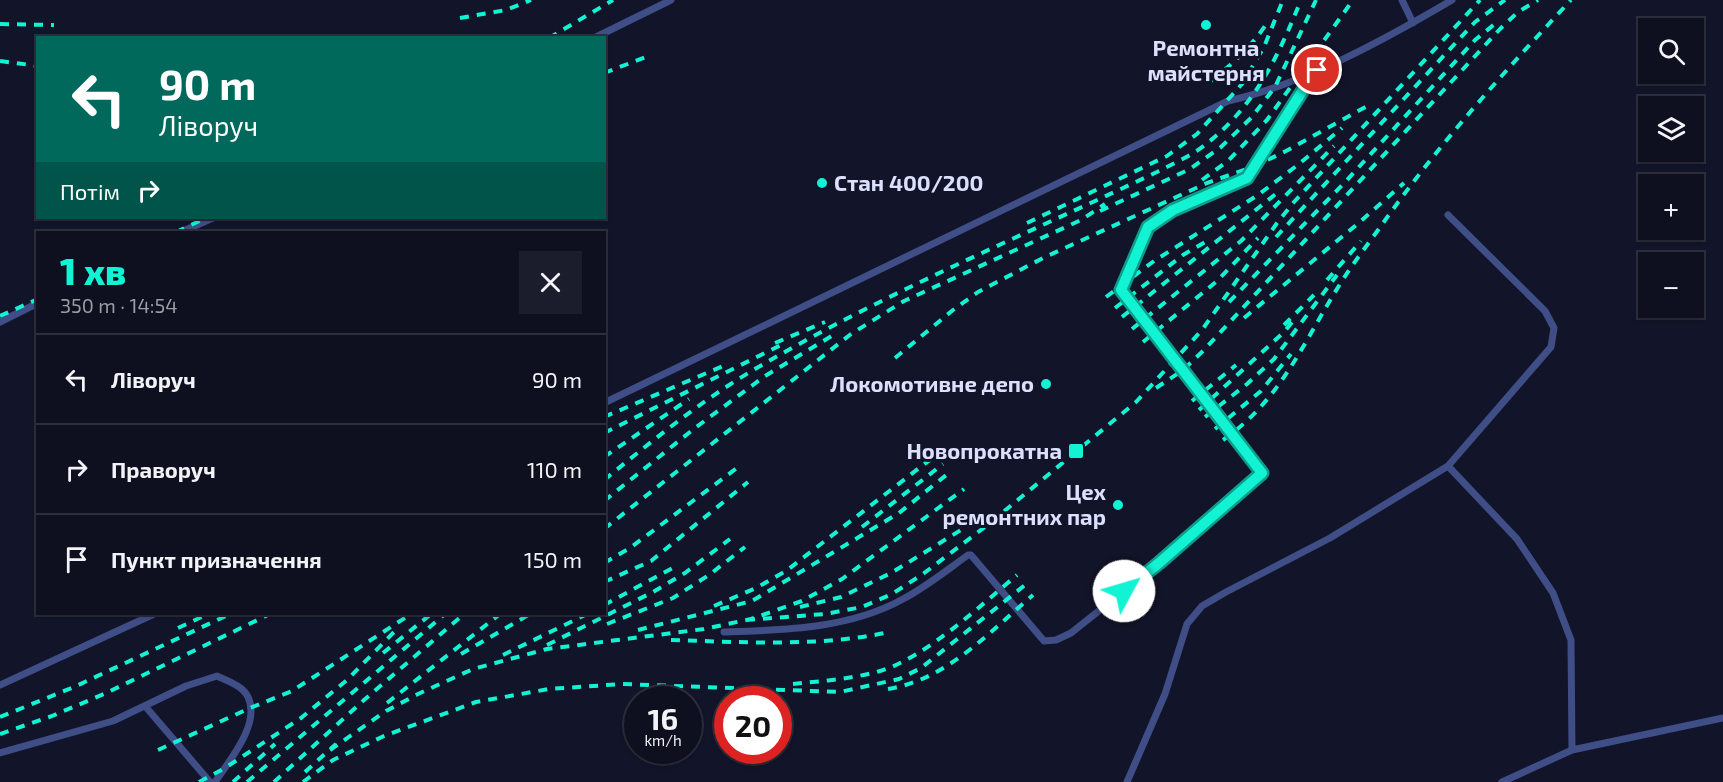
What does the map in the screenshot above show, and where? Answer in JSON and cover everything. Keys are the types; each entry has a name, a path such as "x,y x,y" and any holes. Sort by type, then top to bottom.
{"lane":[{"path":"598,36 671,0"},
{"path":"1402,0 1413,23"},
{"path":"606,402 1228,101 1254,96 1317,70 1413,23 1452,0"},
{"path":"724,632 820,626 864,615 902,600 971,555 1044,641 1056,640 1071,633 1159,563 1262,473 1121,290 1148,227 1173,210 1247,178 1317,70"},
{"path":"1127,782 1165,694 1188,624 1202,606 1330,538 1448,466 1551,347 1554,328 1545,311 1448,215"},
{"path":"184,231 211,219"},
{"path":"0,322 36,304"},
{"path":"1448,466 1516,539 1553,593 1571,640 1572,750"},
{"path":"0,685 152,615"},
{"path":"0,753 113,721 186,686 217,676 234,683 248,697 251,721 239,746 215,782"},
{"path":"145,706 210,782"},
{"path":"1502,782 1572,750 1723,718"}],"railway":[{"path":"460,18 506,10 531,0"},
{"path":"552,36 613,0"},
{"path":"1027,223 1167,156 1197,134 1242,84 1264,47 1283,0"},
{"path":"606,478 675,423 712,397 799,344 900,292 1157,172 1200,149 1223,130 1251,97 1274,61 1301,0"},
{"path":"1100,211 1190,169 1221,147 1251,118 1275,87 1316,0"},
{"path":"1202,180 1229,160 1267,120 1353,0"},
{"path":"746,620 825,614 862,607 892,594 923,574 990,523 1136,402 1202,330 1294,202 1480,0"},
{"path":"1276,237 1475,22 1505,0"},
{"path":"1156,388 1183,370 1204,350 1500,29 1518,12 1538,0"},
{"path":"1223,440 1244,424 1277,387 1347,274 1425,167 1496,82 1571,0"},
{"path":"1211,81 1243,53 1269,20"},
{"path":"1229,302 1347,180 1475,40 1496,23"},
{"path":"0,24 54,25"},
{"path":"606,72 646,57"},
{"path":"0,61 36,66"},
{"path":"895,358 978,292 1043,258 1207,183 1255,166 1369,105"},
{"path":"1106,297 1154,261 1258,195 1342,128"},
{"path":"1132,329 1241,241 1334,146"},
{"path":"1244,318 1404,183"},
{"path":"1122,317 1277,193"},
{"path":"606,527 851,334 904,301 1081,220 1105,204"},
{"path":"178,231 204,219"},
{"path":"1143,342 1217,281 1258,238"},
{"path":"1115,308 1183,255 1207,241"},
{"path":"1327,280 1361,241"},
{"path":"1205,417 1274,359 1337,275"},
{"path":"1284,325 1314,295"},
{"path":"0,316 36,300"},
{"path":"1199,410 1293,321"},
{"path":"775,343 825,322"},
{"path":"606,499 695,428 765,376 835,334"},
{"path":"606,432 785,343"},
{"path":"1215,429 1261,391 1291,354"},
{"path":"1192,401 1236,365"},
{"path":"606,416 723,366"},
{"path":"606,456 689,399"},
{"path":"714,606 756,588 786,571 936,455"},
{"path":"862,527 943,464"},
{"path":"606,562 630,548 737,468"},
{"path":"638,630 752,601 899,513 950,472"},
{"path":"606,581 651,561 748,482"},
{"path":"330,750 386,711 473,669 547,649 704,629 751,619 802,601 842,579 964,489"},
{"path":"800,607 841,597 891,573 974,522"},
{"path":"547,645 653,592 685,573 730,539"},
{"path":"607,624 673,598 709,575 745,547"},
{"path":"606,604 678,565"},
{"path":"793,684 859,676 897,664 934,643 1017,575"},
{"path":"303,782 333,760 384,736 476,702 549,689 622,684 840,692 899,679 921,668 1025,585"},
{"path":"888,689 910,684 948,665 983,639 1033,595"},
{"path":"178,628 206,615"},
{"path":"0,717 74,687 228,615"},
{"path":"0,734 52,716 104,694 268,615"},
{"path":"158,750 292,691 409,615"},
{"path":"383,653 430,615"},
{"path":"247,782 444,615"},
{"path":"274,782 364,700 463,615"},
{"path":"387,703 499,615"},
{"path":"461,654 528,615"},
{"path":"503,655 585,615"},
{"path":"199,782 225,768 301,718 347,680 395,631"},
{"path":"671,640 805,642 885,633"},
{"path":"233,782 275,744"},
{"path":"305,772 336,744"}],"place":[{"name":"Ремонтна майстерня","path":"1206,25"},
{"name":"Стан 400/200","path":"822,183"},
{"name":"Локомотивне депо","path":"1046,384"},
{"name":"Новопрокатна","path":"1076,451"},
{"name":"Цех ремонтних пар","path":"1118,505"}],"route":[{"path":"1124,591 1262,473 1121,290 1148,227 1173,210 1247,178 1317,70"}]}
